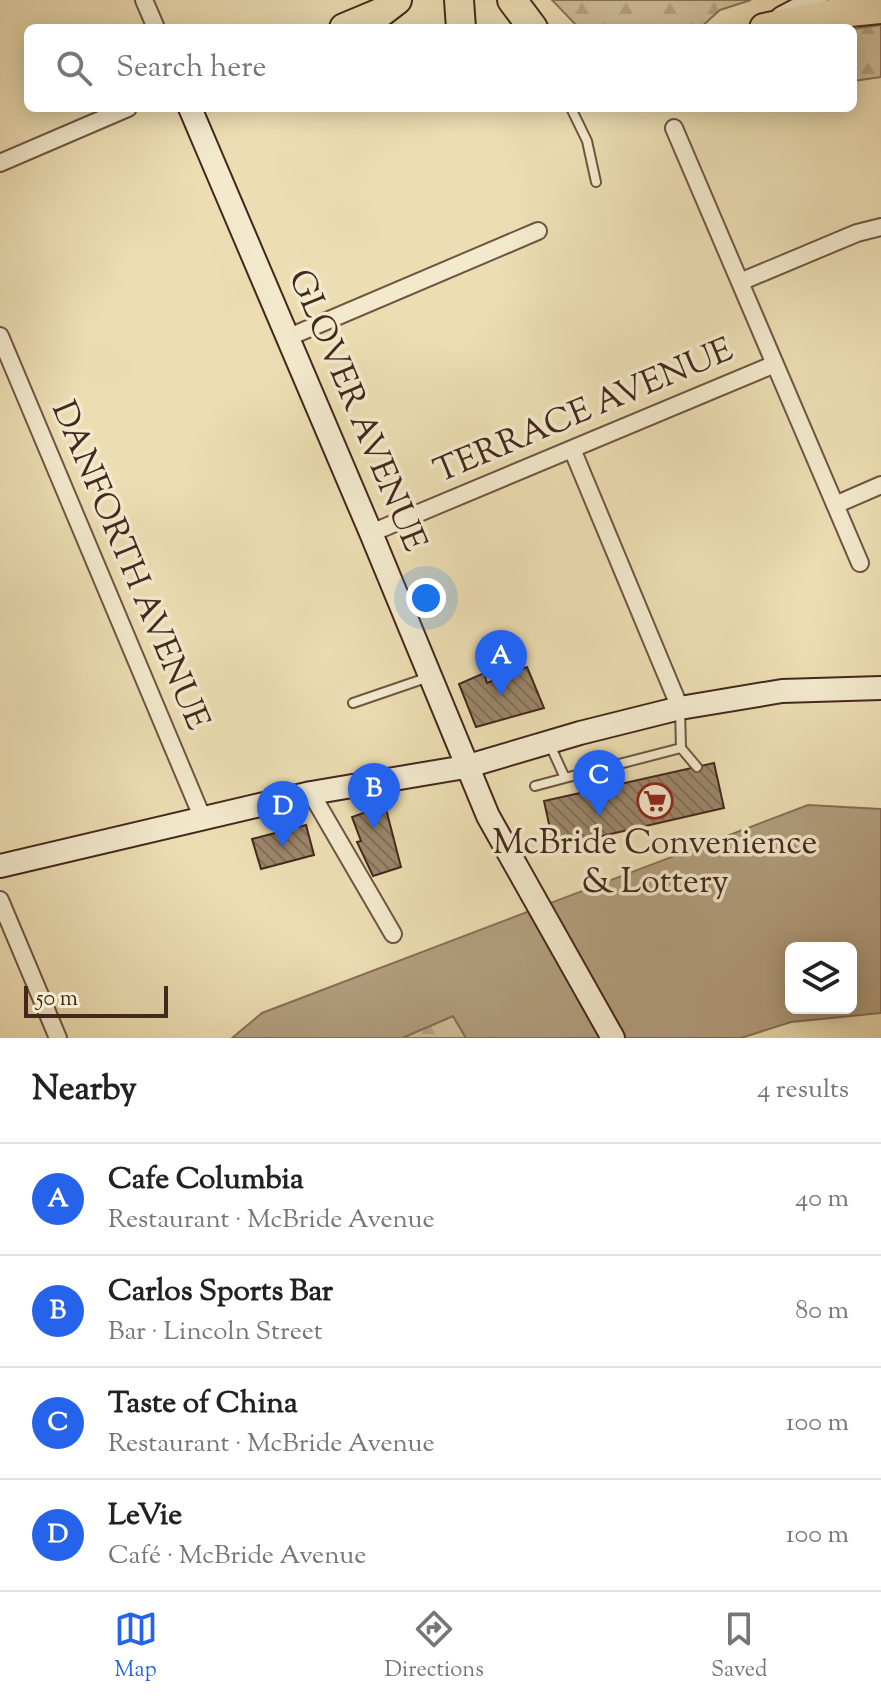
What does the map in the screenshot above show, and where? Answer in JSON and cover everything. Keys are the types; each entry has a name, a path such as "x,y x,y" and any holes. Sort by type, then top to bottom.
{"highway":[{"path":"354,24 380,13 397,0"},
{"path":"459,0 461,24"},
{"path":"512,0 530,24"},
{"path":"782,24 831,14 881,9"}],"street":[{"path":"144,0 154,24"},
{"path":"770,24 816,0"},
{"path":"0,163 119,112"},
{"name":"GLOVER AVENUE","path":"192,112 371,533 465,767 488,816 613,1038"},
{"path":"674,128 860,563"},
{"path":"740,282 857,233 881,227"},
{"path":"289,337 538,231"},
{"name":"DANFORTH AVENUE","path":"0,336 203,819"},
{"name":"TERRACE AVENUE","path":"371,533 775,364"},
{"path":"572,449 680,708"},
{"path":"835,505 881,485"},
{"path":"0,866 311,793 465,767 680,708 782,691 881,688"},
{"path":"311,793 393,934"},
{"path":"0,900 58,1038"}],"lane":[{"path":"573,112 587,141 596,182"},
{"path":"353,703 430,677"},
{"path":"680,708 681,748 697,767"},
{"path":"549,742 565,778"},
{"path":"535,786 681,748"}],"green space":[{"path":"552,0 751,0 720,10 704,24 575,24"},
{"path":"881,25 881,77 857,80 857,28"},
{"path":"453,1016 466,1038 402,1038"}],"shaded area":[{"path":"808,805 881,809 881,1013 791,1022 741,1038 466,1038 453,1016 402,1038 232,1038 262,1013"}],"building":[{"path":"527,667 544,708 476,727 459,684 484,673 487,683"},
{"path":"714,763 724,808 554,847 544,801"},
{"path":"385,805 401,867 373,876 357,842 361,841 352,817"},
{"path":"306,825 314,855 261,869 252,839"}],"place":[{"name":"Cafe Columbia","path":"501,696"},
{"name":"McBride Convenience & Lottery","path":"655,801"},
{"name":"Taste of China","path":"599,816"},
{"name":"Carlos Sports Bar","path":"374,829"},
{"name":"LeVie","path":"283,847"}]}
